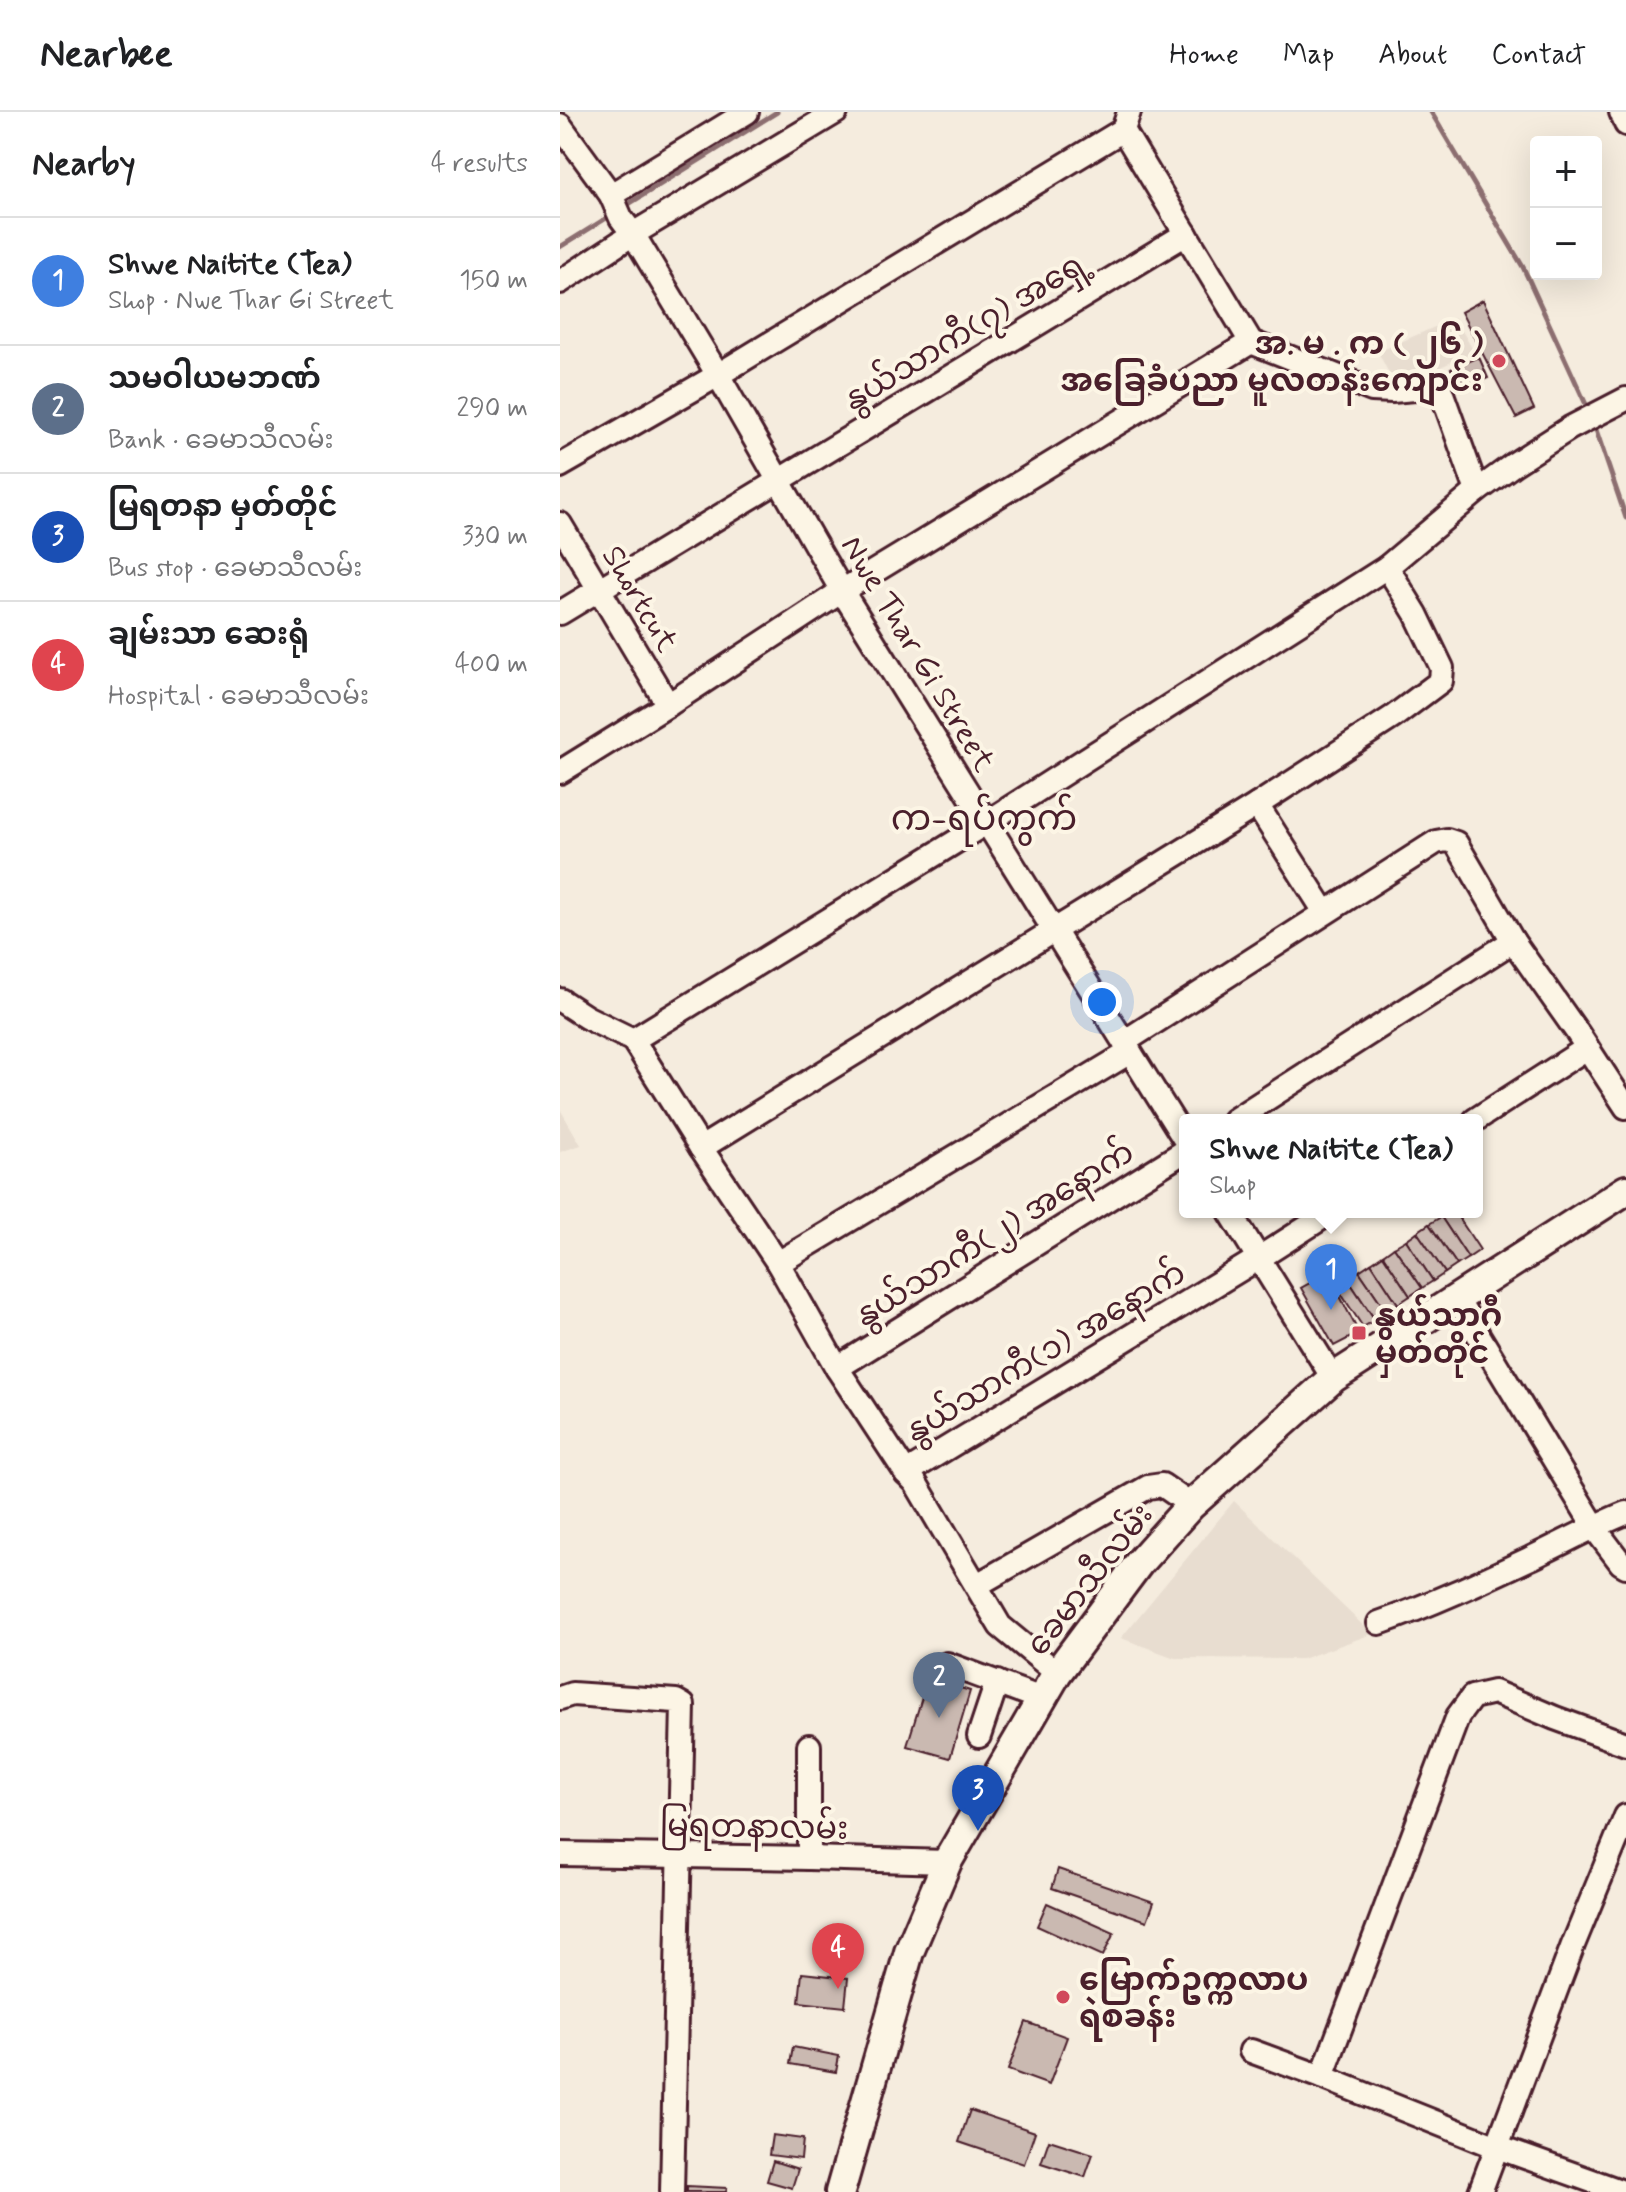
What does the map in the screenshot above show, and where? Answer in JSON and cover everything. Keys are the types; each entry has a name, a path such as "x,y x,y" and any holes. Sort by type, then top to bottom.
{"main road":[{"name":"ခေမာသီလမ်း","path":"840,2192 909,1952 947,1862 1057,1673 1139,1563 1191,1505 1333,1378 1626,1190"}],"street":[{"path":"560,282 620,213 747,112"},
{"path":"620,213 836,112"},
{"path":"1621,112 1626,124"},
{"path":"560,466 718,375 1126,121 1186,234 1251,342 1372,390 1438,387 1477,491"},
{"name":"Nwe Thar Gi Street","path":"560,125 620,213 718,375 842,591 1179,1130"},
{"name":"နွယ်သာကီ(၇) အရှေ့","path":"560,613 1186,234"},
{"path":"560,772 842,591 1251,342"},
{"path":"633,1040 986,823 1387,567 1477,491 1570,428 1626,399"},
{"name":"Shortcut","path":"560,524 668,705"},
{"path":"701,1148 1257,805 1393,717 1441,681 1442,668 1416,614 1387,567"},
{"path":"1257,805 1325,912"},
{"path":"778,1263 1127,1047 1325,912 1436,842 1447,840 1456,843 1513,941 1626,1107"},
{"path":"1243,1114 1513,941"},
{"path":"560,1000 586,1017 633,1040 778,1263 837,1368 915,1482 996,1618 1057,1673"},
{"path":"1483,1115 1587,1048"},
{"name":"နွယ်သာကီ(၂) အနောက်","path":"837,1368 1179,1155"},
{"path":"1234,1218 1333,1378"},
{"name":"နွယ်သာကီ(၁) အနောက်","path":"906,1473 1322,1218"},
{"path":"1456,1298 1597,1530 1623,1564"},
{"path":"977,1585 1148,1487 1162,1485 1191,1505"},
{"path":"1379,1623 1414,1611 1597,1530 1626,1513"},
{"path":"947,1664 1042,1699"},
{"path":"979,1736 997,1682"},
{"path":"1322,2077 1458,1716 1472,1697 1494,1692 1626,1744"},
{"path":"560,1698 572,1694 676,1701 683,1705 672,2192"},
{"path":"809,1746 809,1858"},
{"path":"1480,2192 1573,1945 1626,1816"},
{"name":"မြရတနာလမ်း","path":"560,1854 947,1862"},
{"path":"1251,2051 1497,2147 1623,2192"}],"shaded area":[{"path":"1455,318 1474,352 1396,387 1378,352"},
{"path":"560,1109 581,1145 560,1152"},
{"path":"1234,1501 1372,1634 1302,1659 1175,1658 1121,1638"}],"building":[{"name":"အ. မ . က ( ၂၆ ) အခြေခံပညာ မူလတန်းကျောင်း","path":"1483,300 1534,409 1516,418 1461,312"},
{"path":"1479,357 1488,378 1461,390 1451,369"},
{"path":"1442,1218 1459,1218 1480,1250 1468,1258"},
{"path":"1442,1218 1468,1258 1457,1265 1429,1224"},
{"path":"1429,1224 1457,1265 1445,1273 1417,1232"},
{"path":"1417,1232 1445,1273 1433,1281 1406,1240"},
{"path":"1406,1240 1433,1281 1422,1288 1394,1247"},
{"path":"1394,1247 1422,1288 1410,1296 1383,1255"},
{"path":"1383,1255 1410,1296 1398,1304 1371,1263"},
{"path":"1371,1263 1398,1304 1387,1312 1359,1271"},
{"path":"1359,1271 1387,1312 1375,1320 1347,1278"},
{"path":"1328,1273 1359,1333 1334,1346 1301,1288"},
{"path":"1347,1278 1375,1320 1363,1327 1336,1286"},
{"path":"928,1678 970,1691 950,1758 907,1746"},
{"path":"1058,1869 1154,1902 1147,1921 1052,1888"},
{"path":"1047,1903 1114,1933 1103,1956 1037,1926"},
{"path":"802,1973 848,1978 845,2007 799,2002"},
{"path":"1026,2022 1067,2037 1049,2085 1008,2070"},
{"path":"793,2047 839,2056 836,2072 790,2064"},
{"path":"970,2110 1035,2132 1024,2164 959,2142"},
{"path":"772,2135 803,2139 801,2159 769,2155"},
{"path":"1049,2140 1093,2154 1085,2177 1041,2163"},
{"path":"773,2161 798,2169 792,2188 767,2181"},
{"path":"687,2186 727,2188 726,2192 687,2192"}],"waterway":[{"path":"622,208 777,112"},
{"path":"1431,112 1523,267 1589,411"},
{"path":"560,247 613,214"},
{"path":"1594,424 1626,518"}],"place":[{"name":"အ. မ . က ( ၂၆ ) အခြေခံပညာ မူလတန်းကျောင်း","path":"1499,361"},
{"name":"Shwe Naitite (Tea)","path":"1331,1310"},
{"name":"နွယ်သာဂီ မှတ်တိုင်","path":"1359,1333"},
{"name":"သမဝါယမဘဏ်","path":"939,1718"},
{"name":"မြရတနာ မှတ်တိုင်","path":"978,1831"},
{"name":"ချမ်းသာ ဆေးရုံ","path":"838,1989"},
{"name":"မြောက်ဥက္ကလာပ ရဲစခန်း","path":"1063,1997"}],"district":[{"name":"က-ရပ်ကွက်","path":"984,817"}]}
